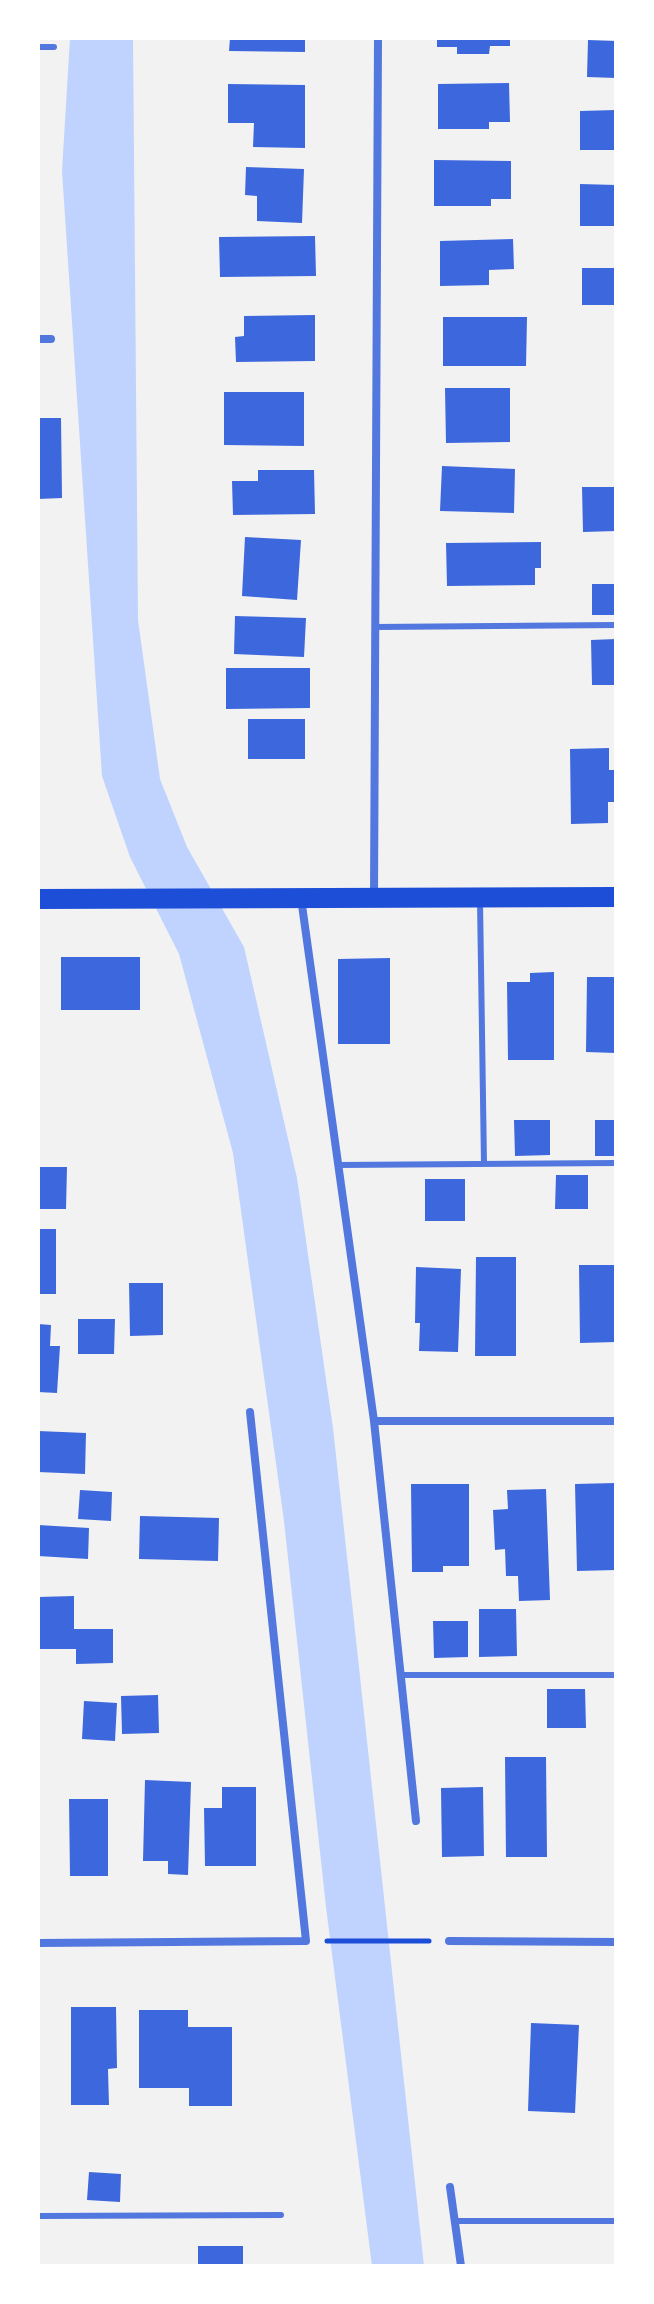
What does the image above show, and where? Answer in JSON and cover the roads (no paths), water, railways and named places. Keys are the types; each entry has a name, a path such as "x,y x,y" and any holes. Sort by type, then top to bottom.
{"main road":[{"path":"38,899 616,897"}],"street":[{"path":"374,898 378,38"},
{"path":"38,339 51,339"},
{"path":"301,898 374,1421 416,1821"},
{"path":"38,1943 306,1941 250,1412"},
{"path":"374,1421 616,1421"},
{"path":"449,1941 616,1942"},
{"path":"450,2187 461,2266"}],"lane":[{"path":"38,47 54,47"},
{"path":"376,627 616,625"},
{"path":"480,897 484,1164"},
{"path":"338,1165 616,1163"},
{"path":"401,1675 616,1675"},
{"path":"38,2216 281,2215"},
{"path":"455,2221 616,2221"}],"water":[{"path":"70,38 133,38 138,620 160,779 187,847 244,947 297,1178 333,1428 424,2266 372,2266 326,1907 284,1521 233,1153 179,954 130,857 102,776 62,171"}]}
